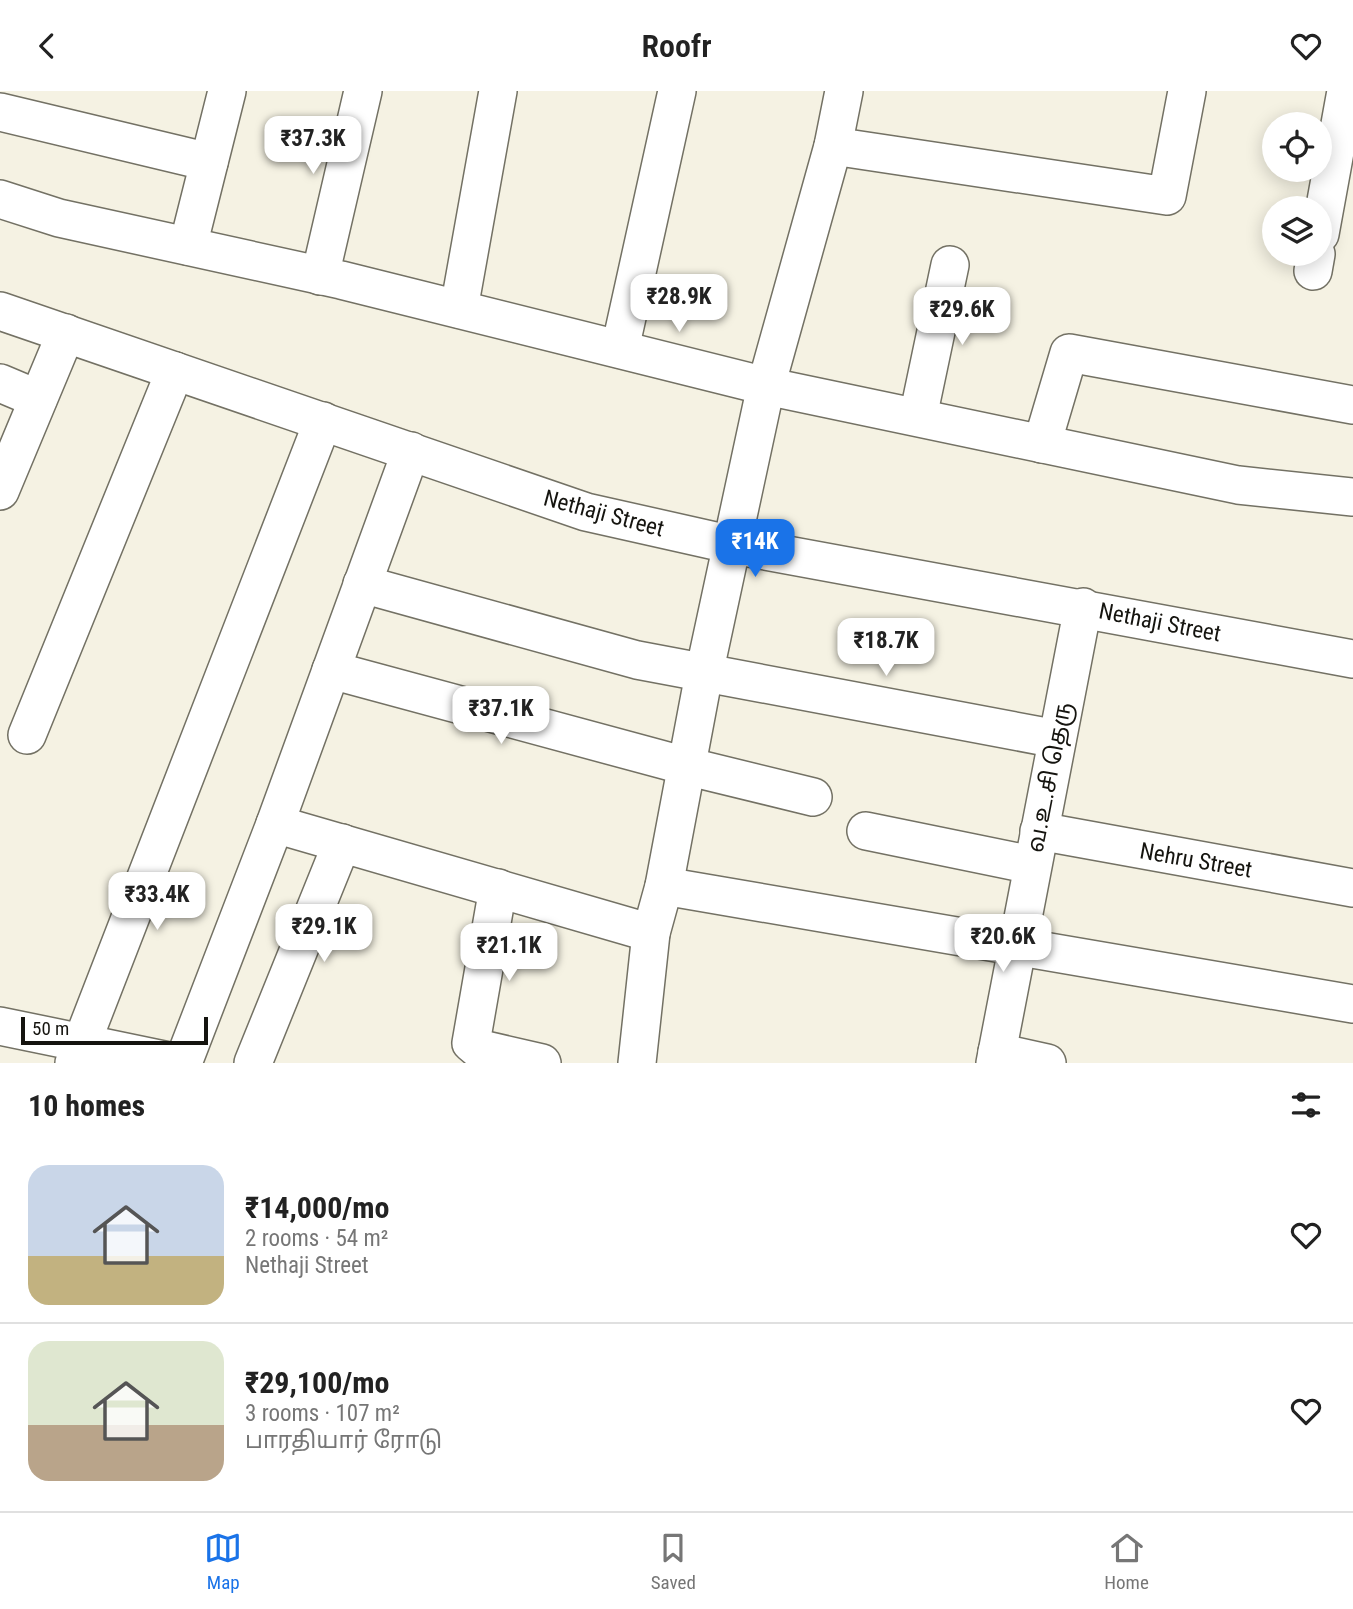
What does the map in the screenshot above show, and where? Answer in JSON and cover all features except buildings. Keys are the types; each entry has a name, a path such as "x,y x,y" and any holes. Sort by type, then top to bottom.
{"street":[{"path":"188,246 227,91"},
{"path":"320,276 363,91"},
{"path":"459,309 498,91"},
{"path":"620,349 677,91"},
{"path":"637,1063 651,933 664,886 704,674 766,386 833,146 844,91"},
{"path":"833,146 1167,196 1186,91"},
{"path":"1327,196 1346,91"},
{"path":"0,112 209,162"},
{"path":"0,199 59,218 459,309 766,386 1238,485 1353,497"},
{"path":"918,417 950,265"},
{"name":"Nethaji Street","path":"0,311 586,512 733,545 1083,607 1353,659"},
{"path":"0,491 66,333"},
{"path":"1042,444 1069,353 1353,405"},
{"path":"27,735 175,371"},
{"path":"0,383 38,399"},
{"path":"78,1053 323,421"},
{"path":"1,1028 78,1053 181,1063 275,824 411,451"},
{"path":"362,584 637,660 1057,739"},
{"name":"வ.உ.சி தெரு","path":"996,1057 1083,607"},
{"path":"331,670 686,766 813,797"},
{"path":"275,824 651,933"},
{"name":"Nehru Street","path":"866,831 1036,848 1353,888"},
{"path":"253,1063 342,843"},
{"path":"664,886 1353,1004"},
{"path":"498,888 471,1030 471,1043 477,1048 542,1063"},
{"path":"996,1057 1047,1063"}]}
